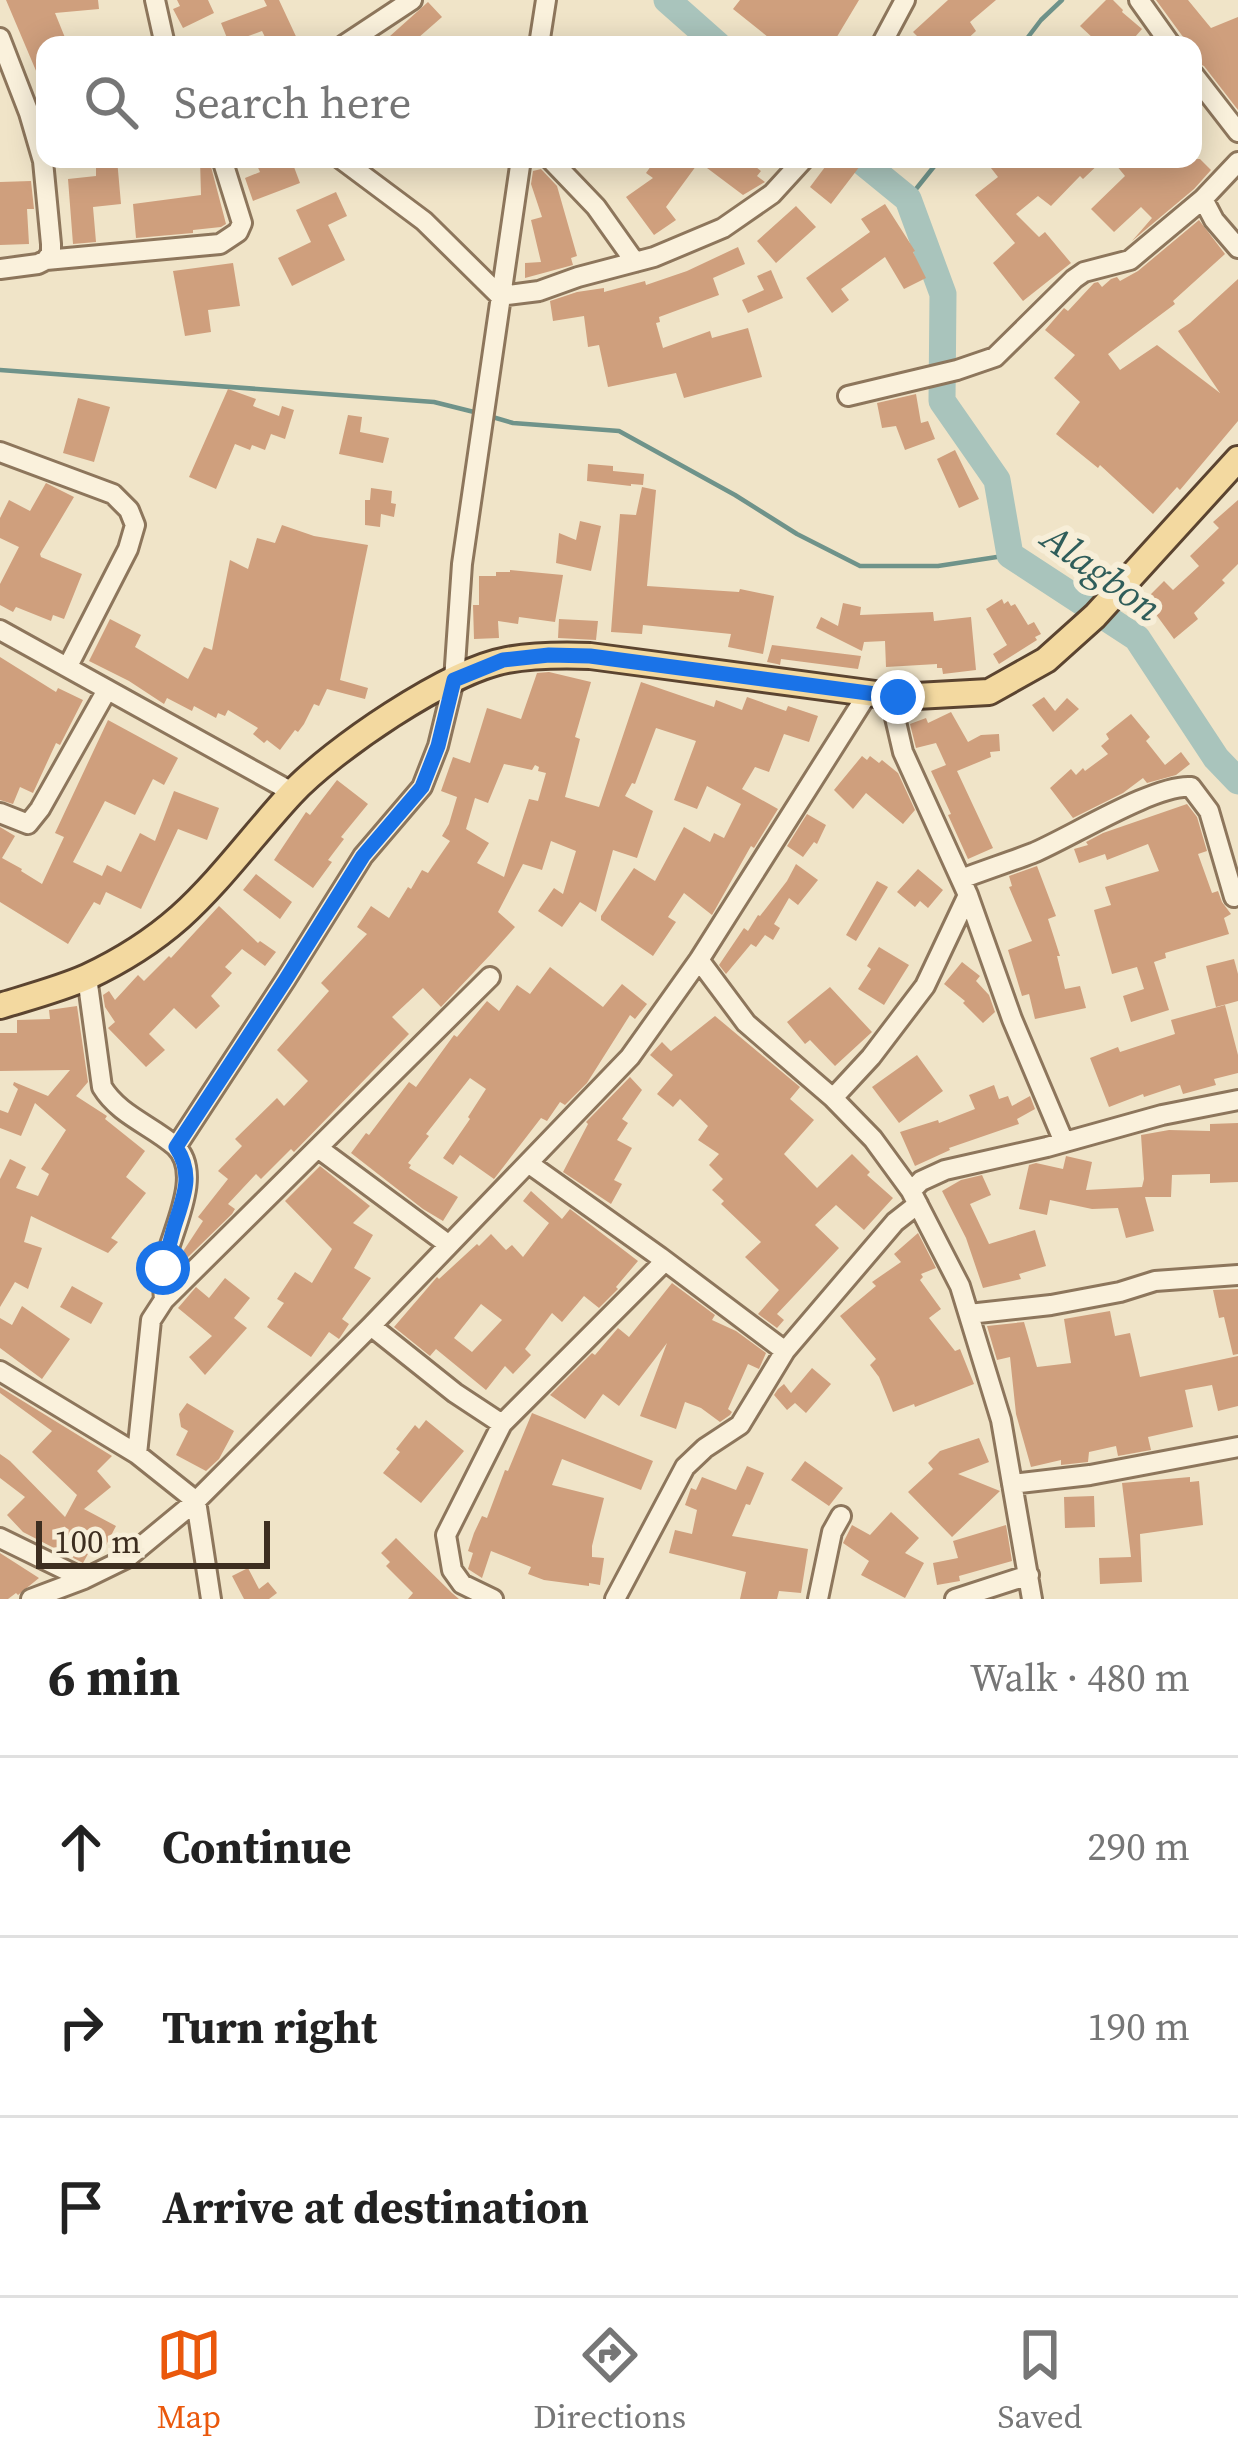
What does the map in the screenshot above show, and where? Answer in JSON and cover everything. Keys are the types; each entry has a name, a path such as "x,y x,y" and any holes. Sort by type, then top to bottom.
{"main road":[{"path":"0,1006 87,976 150,939 179,917 238,856 292,792 345,747 454,680 503,660 549,655 590,656 879,695 989,692 1046,660 1095,616 1238,459"}],"street":[{"path":"155,0 163,36"},
{"path":"355,36 391,6 412,0"},
{"path":"540,36 546,0"},
{"path":"886,36 905,0"},
{"path":"1139,0 1165,36"},
{"path":"0,38 36,136"},
{"path":"1202,86 1238,132"},
{"path":"848,396 995,357 1084,272 1130,260 1203,199 1238,161"},
{"path":"44,168 51,244 46,260"},
{"path":"0,269 46,260 211,247 238,232 242,223 225,168"},
{"path":"353,168 424,221 500,296"},
{"path":"176,1147 363,856 422,787 438,746 454,680 462,564 520,168"},
{"path":"559,168 596,207 635,262"},
{"path":"500,296 539,291 654,257 723,228 772,194 796,168"},
{"path":"1203,199 1238,248"},
{"path":"0,452 113,494 129,510 135,525 128,549 68,665"},
{"path":"0,630 292,792"},
{"path":"0,813 28,824 107,690"},
{"path":"879,695 965,887 1012,1019 1064,1142"},
{"path":"31,1599 127,1558 196,1502 630,1057 879,695"},
{"path":"833,1098 925,986 965,887 1034,852 1154,795 1191,787 1209,811 1234,897"},
{"path":"699,960 746,1023 873,1139 915,1198 960,1286 1001,1420 1032,1599"},
{"path":"87,976 102,1087 136,1120 176,1147 188,1175 163,1268 164,1300"},
{"path":"136,1454 151,1321 164,1300 490,977"},
{"path":"616,1599 685,1467 740,1425 785,1351 915,1198 921,1181 945,1170 1238,1100"},
{"path":"318,1148 449,1245"},
{"path":"528,1163 785,1351"},
{"path":"493,1599 462,1584 452,1570 446,1535 502,1424 665,1261"},
{"path":"969,1315 1120,1292 1155,1281 1238,1275"},
{"path":"371,1326 455,1394 502,1424"},
{"path":"0,1371 136,1454 196,1502 211,1599"},
{"path":"1012,1484 1090,1475 1238,1447"},
{"path":"818,1599 832,1532 841,1516"},
{"path":"0,1538 84,1580"},
{"path":"955,1599 1029,1574"}],"building":[{"path":"6,0 98,0 99,9 55,13 64,36 36,36 36,71"},
{"path":"177,0 208,0 214,13 183,28 173,9 180,6"},
{"path":"264,0 279,0 296,36 264,36 262,31 226,36 221,23 267,6"},
{"path":"740,0 859,0 837,36 767,36 733,9"},
{"path":"948,0 996,0 970,22 976,31 971,36 917,36 913,32"},
{"path":"1106,0 1113,0 1142,29 1136,36 1091,36 1080,26"},
{"path":"1156,0 1188,0 1211,28 1238,17 1238,110 1202,65 1202,36 1182,36"},
{"path":"428,2 442,17 420,36 390,36"},
{"path":"1202,161 1211,170 1132,241 1152,218 1141,207 1114,232 1091,209 1125,176 1118,168 1202,168"},
{"path":"96,168 118,168 121,204 93,207 96,242 73,244 68,179 96,176"},
{"path":"200,168 211,168 226,224 193,233 136,238 133,204 201,195"},
{"path":"258,168 294,168 300,183 253,201 245,178 260,172"},
{"path":"650,168 695,168 666,207 676,220 654,235 626,197 653,178 646,173"},
{"path":"707,168 757,168 761,171 757,176 765,182 743,195"},
{"path":"824,168 858,168 831,204 810,187"},
{"path":"991,168 1095,168 1051,206 1038,196 1016,214 1039,237 1045,232 1071,263 1023,301 993,263 1015,243 975,195 998,177"},
{"path":"541,169 557,186 577,256 571,258 573,265 525,278 525,263 541,262 531,220 542,217 531,184 533,171"},
{"path":"31,181 34,209 27,209 29,244 0,245 0,182"},
{"path":"336,192 347,216 328,225 345,260 292,286 278,258 311,242 296,210"},
{"path":"885,204 926,278 904,289 885,257 841,289 849,300 832,313 806,278 870,232 861,219"},
{"path":"796,206 816,227 776,263 757,241"},
{"path":"1199,220 1225,254 1175,304 1108,354 1120,370 1157,345 1220,393 1178,331 1238,279 1238,421 1180,490 1177,487 1153,514 1100,465 1098,468 1056,434 1080,402 1054,378 1075,355 1045,330 1094,283 1102,287 1111,279 1120,281 1138,271"},
{"path":"738,247 745,264 713,278 719,295 659,317 656,323 663,348 710,331 712,338 748,328 762,377 684,398 676,373 608,387 599,345 588,347 584,316 553,321 550,301 577,292 604,288 604,292 645,281 646,285"},
{"path":"233,263 240,306 208,310 211,332 185,336 173,271"},
{"path":"771,270 783,298 748,313 742,300 764,290 757,276"},
{"path":"228,389 256,399 253,406 279,416 282,406 294,410 285,439 271,434 265,450 235,444 216,489 189,477"},
{"path":"916,394 921,423 928,421 935,439 905,450 896,426 882,428 877,403"},
{"path":"78,398 110,407 94,462 63,453"},
{"path":"348,415 362,417 360,432 389,438 383,463 339,454"},
{"path":"955,450 979,499 959,508 937,459"},
{"path":"588,464 644,474 643,485 587,481"},
{"path":"46,483 74,497 41,557 82,574 64,619 53,615 51,621 0,605 0,584 19,547 0,538 0,518 9,500 30,511"},
{"path":"642,487 656,490 647,586 740,589 774,596 763,654 728,647 731,634 643,625 642,634 611,632 620,514 636,515"},
{"path":"371,488 392,491 391,503 396,504 394,517 381,514 380,527 365,525 365,500 370,500"},
{"path":"1238,500 1238,564 1194,613 1198,619 1174,639 1152,609 1158,603 1150,595 1164,581 1173,590 1199,566 1190,556 1219,528 1213,522"},
{"path":"580,521 601,526 591,571 556,563 559,533 576,540"},
{"path":"282,525 368,545 340,680 368,688 365,699 327,689 319,706 314,704 304,724 280,750 267,740 264,743 253,734 258,728 228,710 216,718 167,698 164,704 89,661 110,619 141,635 135,647 188,679 204,647 212,650 230,560 248,569 257,538 275,543"},
{"path":"510,570 563,575 555,622 519,617 518,624 498,621 499,638 474,639 473,605 479,605 479,576"},
{"path":"1002,599 1004,604 1015,604 1028,625 1034,622 1041,634 999,664 993,654 1007,645 986,609"},
{"path":"843,603 861,607 860,615 933,612 934,621 971,617 976,670 943,674 937,664 886,667 885,641 864,642 862,651 816,628 821,617 838,626"},
{"path":"559,619 598,621 596,640 558,638"},
{"path":"772,645 861,656 858,669 781,659 780,665 767,662"},
{"path":"0,657 56,692 58,688 83,700 33,793 20,787 13,804 0,800"},
{"path":"537,673 591,682 565,797 599,807 641,682 714,707 716,700 742,710 747,697 818,716 809,742 784,734 769,772 755,767 742,789 778,809 712,915 684,893 668,917 676,922 653,956 601,916 634,868 655,881 684,827 710,842 714,833 724,838 741,804 707,786 697,809 674,800 696,741 656,728 635,784 625,796 653,811 637,858 613,850 596,912 580,902 562,927 538,911 554,888 563,894 576,851 551,841 542,870 523,864 498,912 515,927 491,954 441,1007 423,988 392,1017 409,1034 294,1152 291,1149 261,1179 256,1174 228,1204 235,1209 232,1214 186,1259 181,1256 203,1221 198,1217 228,1179 218,1171 242,1146 235,1139 277,1098 284,1106 308,1081 277,1050 329,991 321,983 367,934 357,927 371,906 389,918 408,887 422,870 428,873 450,841 442,836 457,797 441,791 453,757 470,763 487,708 521,719","holes":["504,764 532,770 535,765 546,773 538,801 529,799 504,877 477,863 489,843 466,829 475,798 488,803"]},
{"path":"1044,697 1055,711 1067,698 1079,709 1053,732 1032,705"},
{"path":"951,712 968,742 999,734 1000,751 957,771 993,848 968,859 931,771 946,765 936,743 916,748 910,724 926,718 928,723"},
{"path":"1131,714 1165,765 1181,752 1190,764 1176,775 1147,783 1143,778 1073,818 1050,788 1071,769 1076,775 1108,754 1101,746 1109,739 1106,734"},
{"path":"108,720 178,758 164,785 153,779 135,815 105,801 73,862 102,876 107,865 121,872 140,833 155,841 174,791 219,808 207,840 178,829 141,909 106,892 100,905 94,902 68,944 0,902 0,827 15,836 2,858 42,884 64,837 55,833"},
{"path":"862,756 882,760 898,773 915,810 903,824 866,793 853,809 834,790"},
{"path":"337,780 368,804 341,837 328,860 332,862 313,888 274,860 306,812 310,815"},
{"path":"1187,804 1197,817 1207,851 1198,854 1212,893 1218,891 1231,914 1224,918 1229,934 1165,953 1166,958 1154,962 1169,1010 1131,1022 1123,996 1144,989 1137,967 1112,974 1094,910 1111,905 1105,887 1159,871 1148,844 1107,860 1105,854 1079,863 1074,849 1103,833"},
{"path":"807,814 826,825 817,844 803,857 787,846"},
{"path":"796,864 818,880 798,905 789,898 774,924 780,928 773,940 765,935 756,947 751,944 726,974 719,965"},
{"path":"1037,866 1056,916 1048,919 1065,989 1080,986 1086,1008 1035,1019 1029,994 1022,996 1008,950 1032,941 1009,887 1009,876"},
{"path":"918,869 943,890 928,908 920,901 915,907 897,892"},
{"path":"256,874 292,902 280,919 243,890"},
{"path":"877,881 888,887 856,941 846,935"},
{"path":"219,906 258,943 276,952 265,966 242,949 225,967 232,973 211,996 220,1006 196,1029 174,1008 149,1034 165,1050 146,1067 108,1028 115,1022 103,995 109,991 115,1000 138,975 144,981"},
{"path":"879,947 909,965 884,1005 858,989"},
{"path":"1234,959 1238,1001 1216,1007 1206,966"},
{"path":"962,962 980,976 976,981 989,995 995,1012 983,1023 944,984"},
{"path":"550,967 603,1007 622,984 647,1004 635,1019 630,1015 587,1083 565,1105 560,1102 547,1121 541,1118 494,1179 460,1155 453,1165 443,1158 486,1089 470,1078 408,1163 458,1197 443,1221 351,1153 409,1082 416,1087 454,1035 487,1001 499,1011 517,985 530,994"},
{"path":"830,987 872,1032 835,1066 810,1040 805,1044 787,1022"},
{"path":"1225,1005 1238,1073 1183,1094 1180,1085 1109,1107 1090,1058 1175,1034 1171,1020"},
{"path":"77,1006 88,1082 76,1096 107,1116 145,1151 126,1177 146,1193 111,1238 118,1242 108,1253 31,1216 24,1242 42,1248 28,1289 15,1282 0,1307 0,1179 10,1159 26,1167 16,1188 38,1196 49,1174 41,1169 66,1130 35,1103 21,1136 0,1128 0,1110 8,1113 18,1089 14,1082 48,1096 70,1070 0,1071 0,1033 17,1033 17,1020 50,1019 49,1010"},
{"path":"715,1016 800,1087 790,1099 814,1120 784,1154 817,1188 852,1154 893,1198 864,1230 836,1205 815,1225 839,1248 777,1314 784,1320 777,1328 758,1314 779,1290 745,1257 761,1242 712,1190 723,1179 709,1165 719,1154 698,1140 708,1126 680,1099 673,1107 657,1094 673,1075 650,1055 662,1042 671,1051"},
{"path":"917,1055 943,1091 899,1123 872,1087"},
{"path":"630,1077 642,1090 622,1119 628,1123 617,1140 632,1148 614,1180 622,1184 611,1204 563,1172 586,1122"},
{"path":"994,1085 999,1099 1008,1096 1012,1106 1030,1096 1035,1109 1017,1119 1019,1124 949,1148 915,1166 900,1132 975,1109 969,1095"},
{"path":"1238,1123 1238,1182 1210,1183 1210,1174 1172,1175 1171,1197 1145,1197 1154,1231 1126,1238 1118,1208 1092,1209 1050,1200 1047,1215 1019,1209 1029,1165 1063,1169 1066,1156 1092,1162 1086,1190 1142,1187 1141,1135 1210,1131 1210,1124"},
{"path":"320,1166 370,1206 353,1223 373,1235 354,1268 371,1278 342,1319 349,1324 339,1339 329,1332 311,1357 267,1327 284,1303 277,1299 295,1272 312,1283 332,1249 285,1201"},
{"path":"982,1175 991,1195 970,1204 989,1244 1035,1230 1046,1266 1019,1274 1021,1279 983,1288 966,1238 942,1191"},
{"path":"531,1191 562,1219 570,1209 638,1261 599,1308 584,1296 562,1322 552,1313 525,1349 531,1355 513,1374 505,1366 486,1390 436,1349 430,1356 394,1327 437,1277 491,1234 506,1250 512,1245 523,1257 549,1223 523,1201","holes":["481,1304 502,1320 472,1352 454,1338"]},
{"path":"918,1233 936,1268 921,1274 920,1280 941,1309 929,1318 955,1351 960,1349 974,1384 893,1412 870,1365 876,1359 840,1316 876,1286 872,1282 901,1262 894,1254"},
{"path":"225,1278 250,1298 234,1318 247,1328 205,1375 189,1357 212,1336 178,1308 196,1287 209,1298"},
{"path":"672,1283 715,1315 712,1320 766,1353 759,1369 748,1364 728,1409 730,1415 720,1422 685,1402 676,1429 640,1416 667,1343 619,1406 603,1394 585,1419 550,1395 618,1328 629,1337"},
{"path":"72,1286 103,1303 91,1324 60,1307"},
{"path":"1238,1289 1238,1354 1233,1355 1213,1290"},
{"path":"22,1306 70,1339 42,1379 0,1348 0,1318 12,1325"},
{"path":"1110,1311 1115,1336 1130,1333 1140,1377 1238,1356 1238,1406 1218,1411 1212,1385 1185,1390 1193,1427 1148,1437 1151,1450 1118,1456 1116,1446 1089,1452 1088,1462 1061,1465 1061,1460 1031,1467 1016,1414 1010,1357 997,1360 987,1326 1024,1322 1037,1367 1071,1363 1064,1319"},
{"path":"812,1368 831,1384 806,1413 795,1403 787,1410 774,1395 784,1384 791,1393"},
{"path":"0,1387 112,1456 97,1471 111,1487 84,1509 116,1526 104,1549 94,1543 83,1563 23,1532 7,1515 25,1497 0,1478 0,1454 65,1517 77,1495 32,1452 52,1431 0,1393"},
{"path":"187,1403 234,1431 219,1459 206,1471 176,1455 188,1431 181,1427 179,1414"},
{"path":"532,1413 653,1461 641,1490 562,1459 552,1485 604,1498 592,1546 592,1557 604,1558 600,1585 544,1580 528,1574 531,1567 491,1551 482,1578 468,1569 474,1533 482,1516 487,1518"},
{"path":"426,1420 464,1451 421,1503 383,1473 415,1425 419,1429"},
{"path":"979,1438 989,1462 958,1474 1000,1491 952,1537 908,1492 933,1469 928,1463 940,1451"},
{"path":"805,1461 843,1488 829,1506 791,1480"},
{"path":"747,1466 764,1473 732,1536 808,1549 801,1593 779,1591 777,1599 740,1599 746,1572 669,1553 675,1530 692,1534 697,1510 685,1505 691,1488 696,1490 702,1477 736,1490"},
{"path":"1190,1477 1190,1482 1199,1481 1203,1525 1140,1534 1142,1582 1100,1584 1099,1558 1131,1557 1122,1483"},
{"path":"1094,1496 1095,1527 1065,1528 1064,1497"},
{"path":"891,1512 919,1538 905,1553 924,1563 905,1598 861,1575 869,1561 843,1543 852,1525 870,1535"},
{"path":"1006,1525 1012,1561 937,1585 933,1563 958,1558 953,1541"},
{"path":"396,1538 459,1599 408,1599 413,1593 386,1566 390,1562 381,1553"},
{"path":"0,1553 39,1578 8,1599 0,1599"},
{"path":"248,1568 259,1589 268,1582 277,1593 269,1599 244,1599 232,1576"}],"waterway":[{"name":"Alagbon","path":"667,0 708,36"},
{"path":"1029,36 1062,0"},
{"name":"Alagbon","path":"870,168 908,199 943,294 942,401 997,480 1010,555 1137,638 1216,758 1238,781"},
{"path":"908,199 933,168"},
{"path":"0,370 434,402 478,413"},
{"path":"489,416 513,423 619,431 860,566 938,566 1010,555"}],"route":[{"path":"163,1268 188,1175 176,1147 363,856 422,787 454,680 503,660 590,656 898,697"}]}
